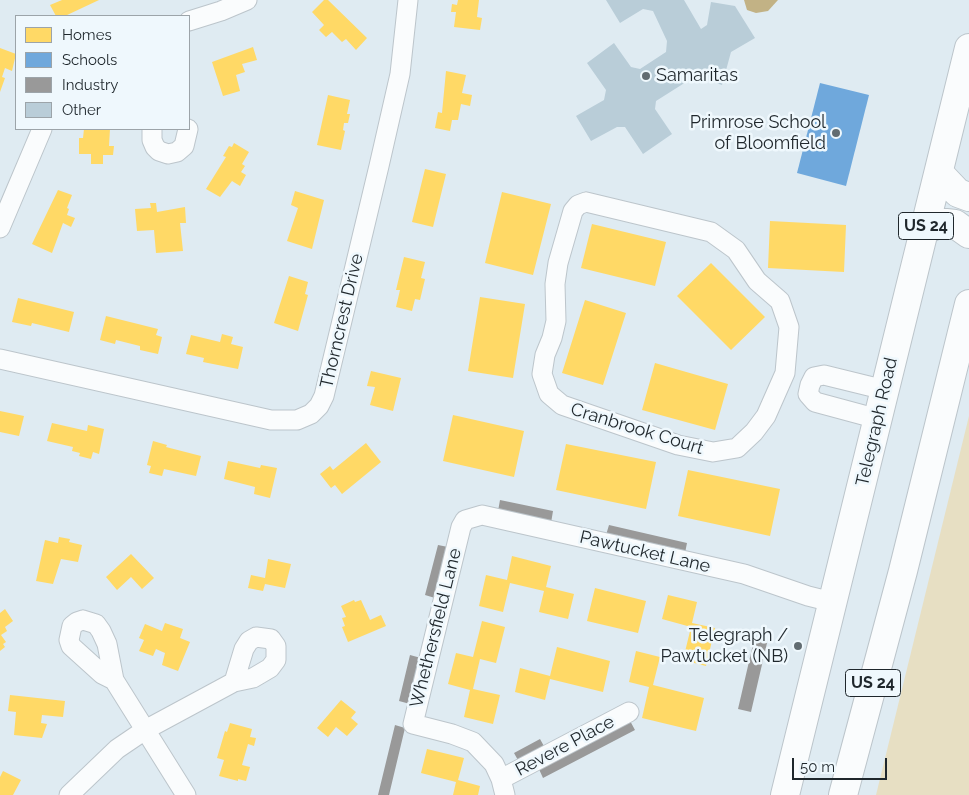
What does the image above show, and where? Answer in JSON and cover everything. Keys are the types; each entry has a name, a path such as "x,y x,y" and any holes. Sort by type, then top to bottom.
{"highway":[{"name":"Telegraph Road","path":"786,795 832,602 940,173 969,48"},
{"path":"940,173 958,194 969,197"},
{"path":"924,231 938,223 946,222 955,224 969,234"},
{"name":"US 24","path":"843,795 903,571 969,304"}],"street":[{"path":"190,21 247,0"},
{"name":"Thorncrest Drive","path":"0,359 271,420 298,420 311,414 319,406 324,396 379,166 400,74 408,0"},
{"path":"0,228 42,130"},
{"path":"152,130 152,140 155,147 168,154 177,152 184,146 188,130"},
{"name":"Cranbrook Court","path":"586,202 700,228 711,232 727,242 736,250 757,281 780,301 785,310 790,340 784,379 770,410 754,432 737,448 722,452 700,450 655,438 555,401 543,381 542,364 555,330 556,274 573,211 578,205 586,202"},
{"path":"878,419 815,402 810,387 814,377 824,375 885,390"},
{"path":"784,379 810,387"},
{"name":"Pawtucket Lane","path":"461,527 465,520 482,515 744,574 808,596 832,602"},
{"name":"Whethersfield Lane","path":"461,527 413,724 452,734 473,742 484,752 503,787"},
{"path":"114,680 186,795"},
{"path":"69,795 111,754 145,730 234,682"},
{"name":"Revere Place","path":"503,787 629,712"}],"shaded area":[{"path":"744,0 778,0 768,11 756,13 747,10"},
{"path":"969,416 969,795 876,795"}],"building: Homes":[{"path":"62,0 99,0 67,15 55,15 50,5"},
{"path":"324,0 328,0 367,38 356,50 346,39 342,42 332,32 326,37 319,30 324,25 312,12"},
{"path":"458,0 479,0 477,17 482,18 480,30 454,27 456,12 451,12 452,4 457,5"},
{"path":"253,47 257,60 242,64 245,72 236,75 240,91 223,96 212,62"},
{"path":"0,48 15,54 15,58 12,71 5,68 2,77 5,78 0,92"},
{"path":"446,71 466,75 462,93 472,95 470,106 461,104 458,120 452,120 450,131 435,128 438,112 442,113"},
{"path":"328,95 350,100 347,114 350,114 348,123 344,123 343,130 345,131 341,150 317,145"},
{"path":"84,130 110,130 109,146 114,146 113,155 103,155 103,164 91,164 91,154 79,154 79,138 83,138"},
{"path":"234,143 249,152 242,164 245,166 241,172 246,175 240,186 232,181 220,197 206,189 226,157 223,156 229,146 232,147"},
{"path":"425,169 446,174 433,227 412,222"},
{"path":"58,190 72,195 67,208 69,209 67,215 75,218 71,227 63,223 52,253 32,244"},
{"path":"295,191 324,200 312,249 287,241 298,208 291,205"},
{"path":"502,192 551,204 533,275 485,263"},
{"path":"150,203 156,203 157,212 185,207 186,223 180,223 183,251 156,253 154,230 137,231 135,209 151,208"},
{"path":"770,221 846,225 844,272 768,268"},
{"path":"592,224 666,242 655,286 581,268"},
{"path":"404,257 425,262 421,278 425,279 420,300 415,299 412,311 396,307 400,290 396,290"},
{"path":"711,263 765,317 731,350 677,296"},
{"path":"289,276 308,282 305,294 308,295 298,331 274,323"},
{"path":"480,297 525,304 513,378 468,371"},
{"path":"18,298 74,312 69,332 32,323 31,326 12,322"},
{"path":"585,300 626,313 603,385 562,373"},
{"path":"106,316 158,329 156,335 162,337 158,354 140,350 140,346 116,340 115,344 100,340"},
{"path":"222,334 233,337 231,344 243,347 238,369 203,362 204,358 186,354 191,335 220,342"},
{"path":"655,363 728,384 715,430 642,410"},
{"path":"371,371 401,378 393,411 370,405 375,387 367,386"},
{"path":"0,411 24,416 19,436 0,432"},
{"path":"453,415 524,431 514,477 443,461"},
{"path":"52,423 87,431 88,425 104,429 99,454 93,452 91,459 79,456 80,453 72,451 73,447 47,441"},
{"path":"153,441 167,445 166,447 201,456 196,476 164,469 162,476 149,473 151,466 147,465"},
{"path":"366,443 381,462 342,494 335,485 331,488 320,474 330,466 333,470"},
{"path":"566,444 656,462 646,509 556,490"},
{"path":"228,461 260,468 261,465 277,468 270,498 254,494 255,487 224,479"},
{"path":"688,470 780,489 770,536 678,516"},
{"path":"59,537 70,539 69,542 82,545 78,562 61,559 53,584 36,581 45,540 58,543"},
{"path":"131,554 154,578 142,589 131,577 117,590 106,577"},
{"path":"512,556 551,566 546,587 574,594 568,619 539,612 544,591 510,583 503,612 479,606 486,575 507,580"},
{"path":"268,559 291,564 285,588 265,584 263,591 248,588 251,575 265,578"},
{"path":"595,588 646,601 638,633 587,621"},
{"path":"668,595 697,602 692,623 715,628 706,666 683,660 691,627 662,619"},
{"path":"354,600 355,602 361,600 370,620 381,615 386,626 348,642 342,627 345,626 342,618 346,617 341,606"},
{"path":"5,609 13,621 5,627 7,631 1,635 6,642 3,644 5,647 0,651 0,613"},
{"path":"482,621 505,627 496,663 480,659 473,689 500,695 493,724 464,717 470,690 448,684 456,653 473,657"},
{"path":"165,623 183,629 180,638 190,642 178,671 162,665 165,653 156,649 153,656 139,651 144,640 139,638 145,624 162,631"},
{"path":"557,647 610,661 603,692 550,679 545,700 515,692 520,668 550,676"},
{"path":"636,651 660,657 653,685 704,698 696,731 642,718 649,687 629,682"},
{"path":"10,695 65,701 63,717 42,715 41,723 47,724 42,738 14,735 16,712 8,711"},
{"path":"341,700 356,712 351,718 358,724 347,736 336,727 328,737 317,728"},
{"path":"230,723 252,729 250,737 256,738 254,746 248,744 242,765 250,767 246,781 219,776 224,760 217,758 225,731 227,732"},
{"path":"427,749 464,758 458,780 480,786 478,795 453,795 456,782 421,773"},
{"path":"3,771 21,780 13,795 0,795 0,777"}],"building: Schools":[{"path":"820,83 869,95 846,186 797,173"}],"building: Industry":[{"path":"500,500 553,511 551,523 498,511"},
{"path":"609,525 687,543 685,553 606,535"},
{"path":"438,545 448,547 435,598 425,595"},
{"path":"754,640 767,643 751,712 738,709"},
{"path":"410,655 421,658 410,704 399,701"},
{"path":"629,719 635,730 543,778 538,767"},
{"path":"395,725 405,728 389,795 378,795"},
{"path":"540,739 545,748 519,762 514,753"}],"building: Other":[{"name":"Samaritas","path":"606,0 684,0 701,29 707,25 711,2 735,6 755,38 731,52 722,85 707,80 709,71 705,70 656,101 655,109 672,134 643,154 625,127 617,127 591,141 576,116 604,100 606,90 587,63 614,43 631,67 640,69 666,52 667,41 653,11 643,9 620,23"}],"place":[{"name":"Samaritas","path":"646,76"},
{"name":"Primrose School of Bloomfield","path":"836,133"},
{"name":"Telegraph / Pawtucket (NB)","path":"798,646"}]}
